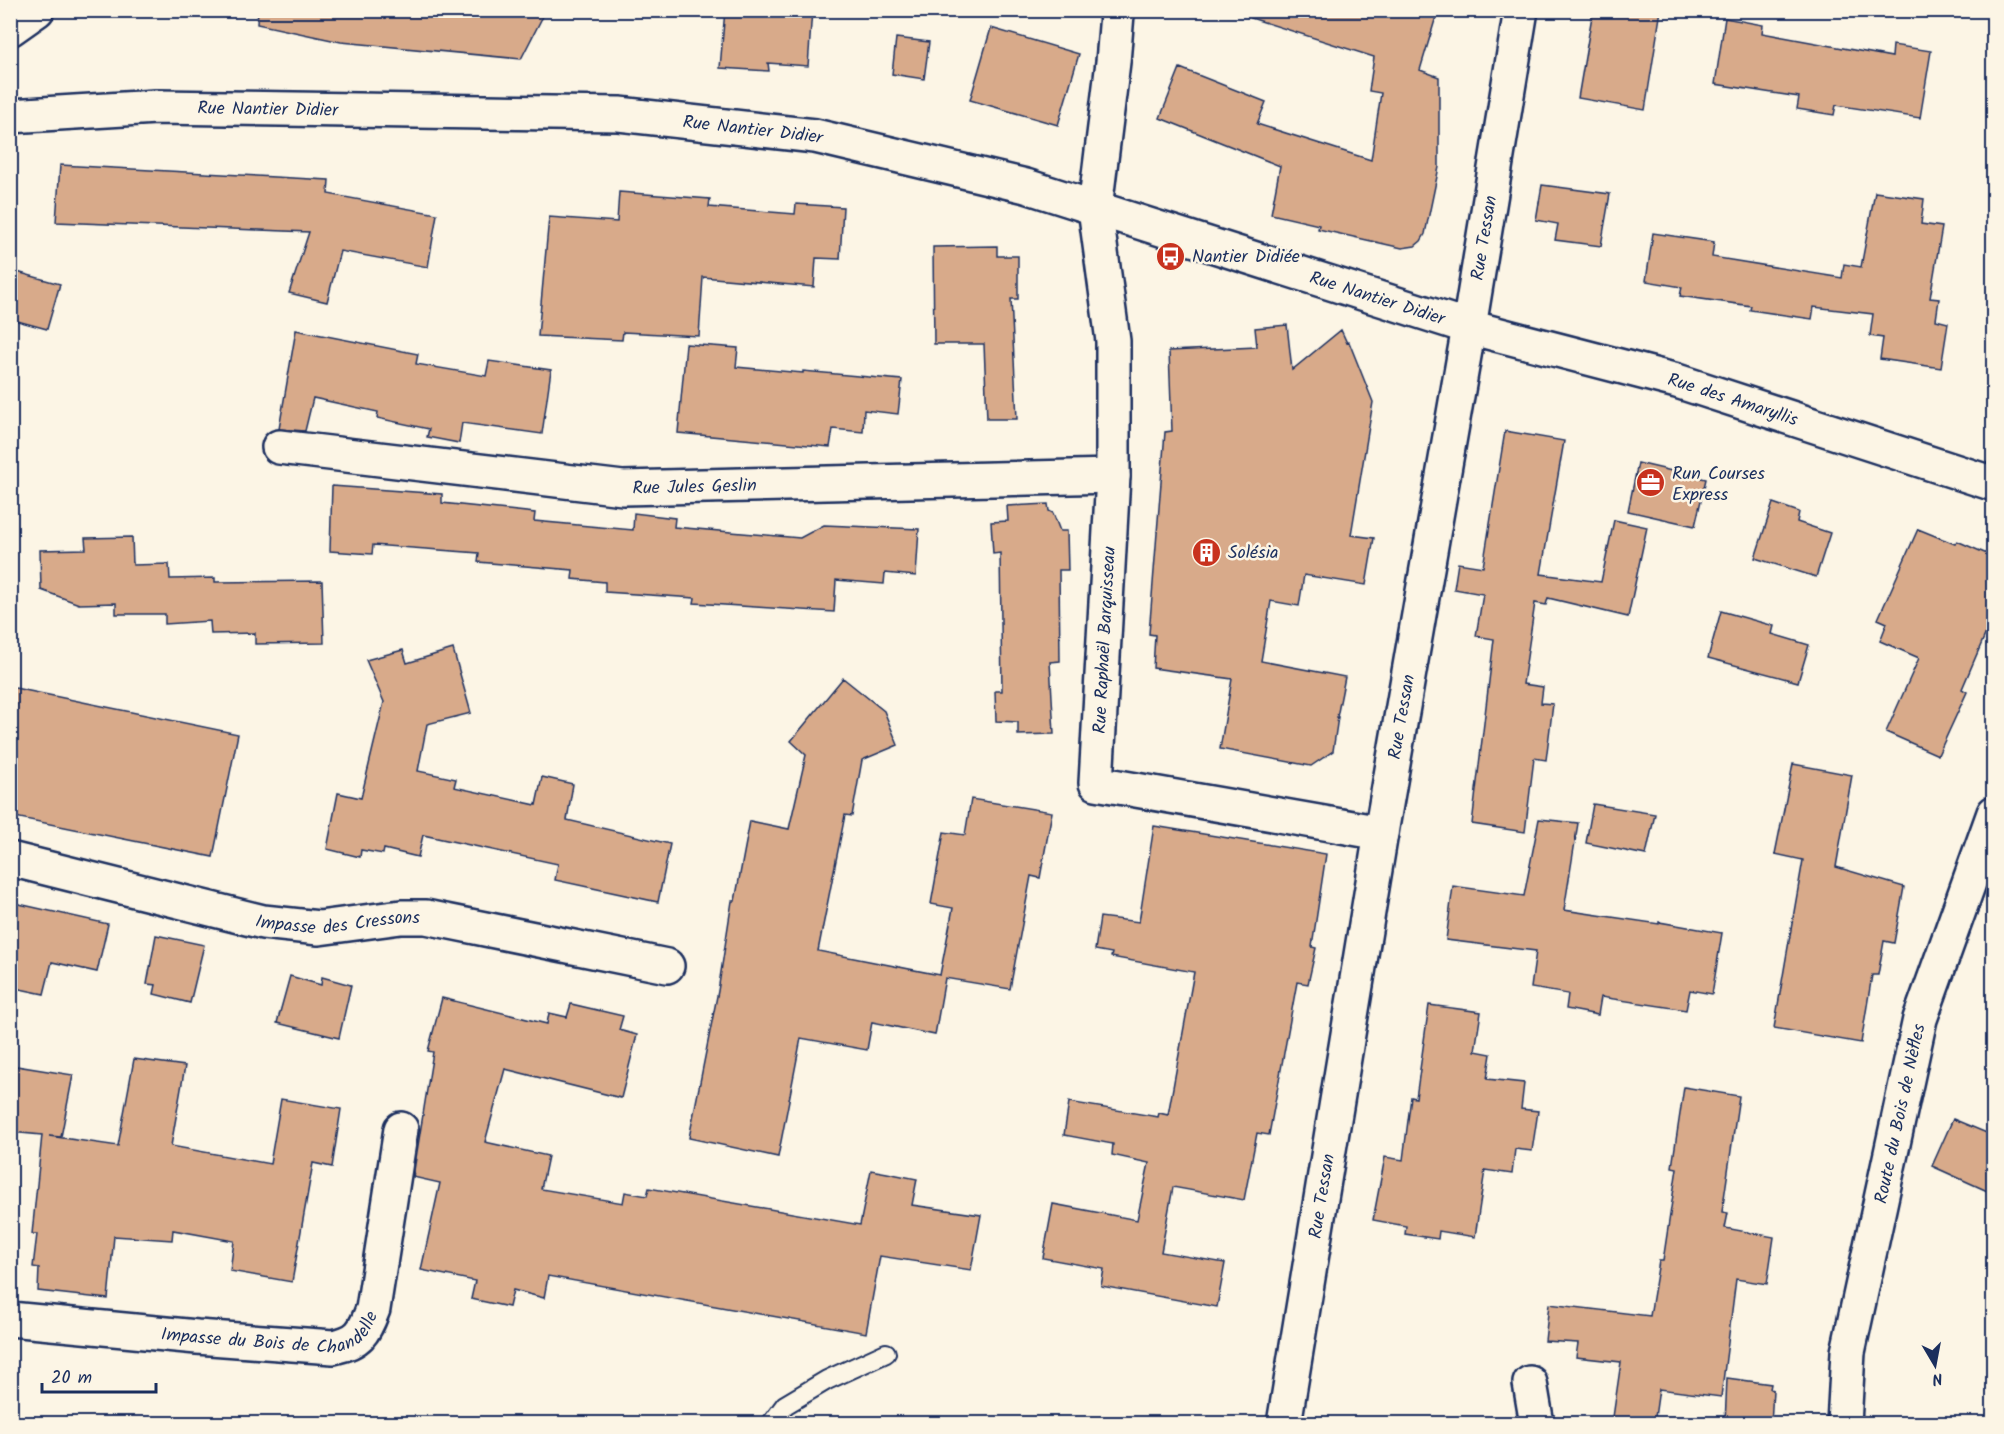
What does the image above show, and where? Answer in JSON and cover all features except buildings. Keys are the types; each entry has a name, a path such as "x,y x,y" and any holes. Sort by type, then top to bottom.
{"street":[{"path":"10,29 37,10"},
{"name":"Rue Raphaël Barquisseau","path":"1114,10 1117,14 1113,62 1095,208 1113,341 1113,476 1095,783 1381,833"},
{"name":"Rue Tessan","path":"1284,1424 1381,833 1469,327 1521,10"},
{"name":"Rue Nantier Didier","path":"10,116 156,107 619,114 815,136 1026,186 1469,327"},
{"name":"Rue des Amaryllis","path":"1469,327 1677,381 1994,483"},
{"name":"Rue Jules Geslin","path":"279,447 623,488 1113,476"},
{"name":"Route du Bois de Nèfles","path":"1844,1424 1848,1352 1920,1019 1994,813"},
{"name":"Impasse des Cressons","path":"10,859 263,922 319,928 401,917 426,917 667,966"},
{"name":"Impasse du Bois de Chandelle","path":"10,1319 197,1337 333,1347 348,1344 365,1331 373,1310 401,1129"},
{"path":"1530,1383 1537,1424"}],"lane":[{"path":"771,1424 785,1405 826,1380 886,1353"}],"place":[{"name":"Nantier Didiée","path":"1171,256"},
{"name":"Run Courses Express","path":"1651,483"},
{"name":"Solésia","path":"1207,552"}]}
